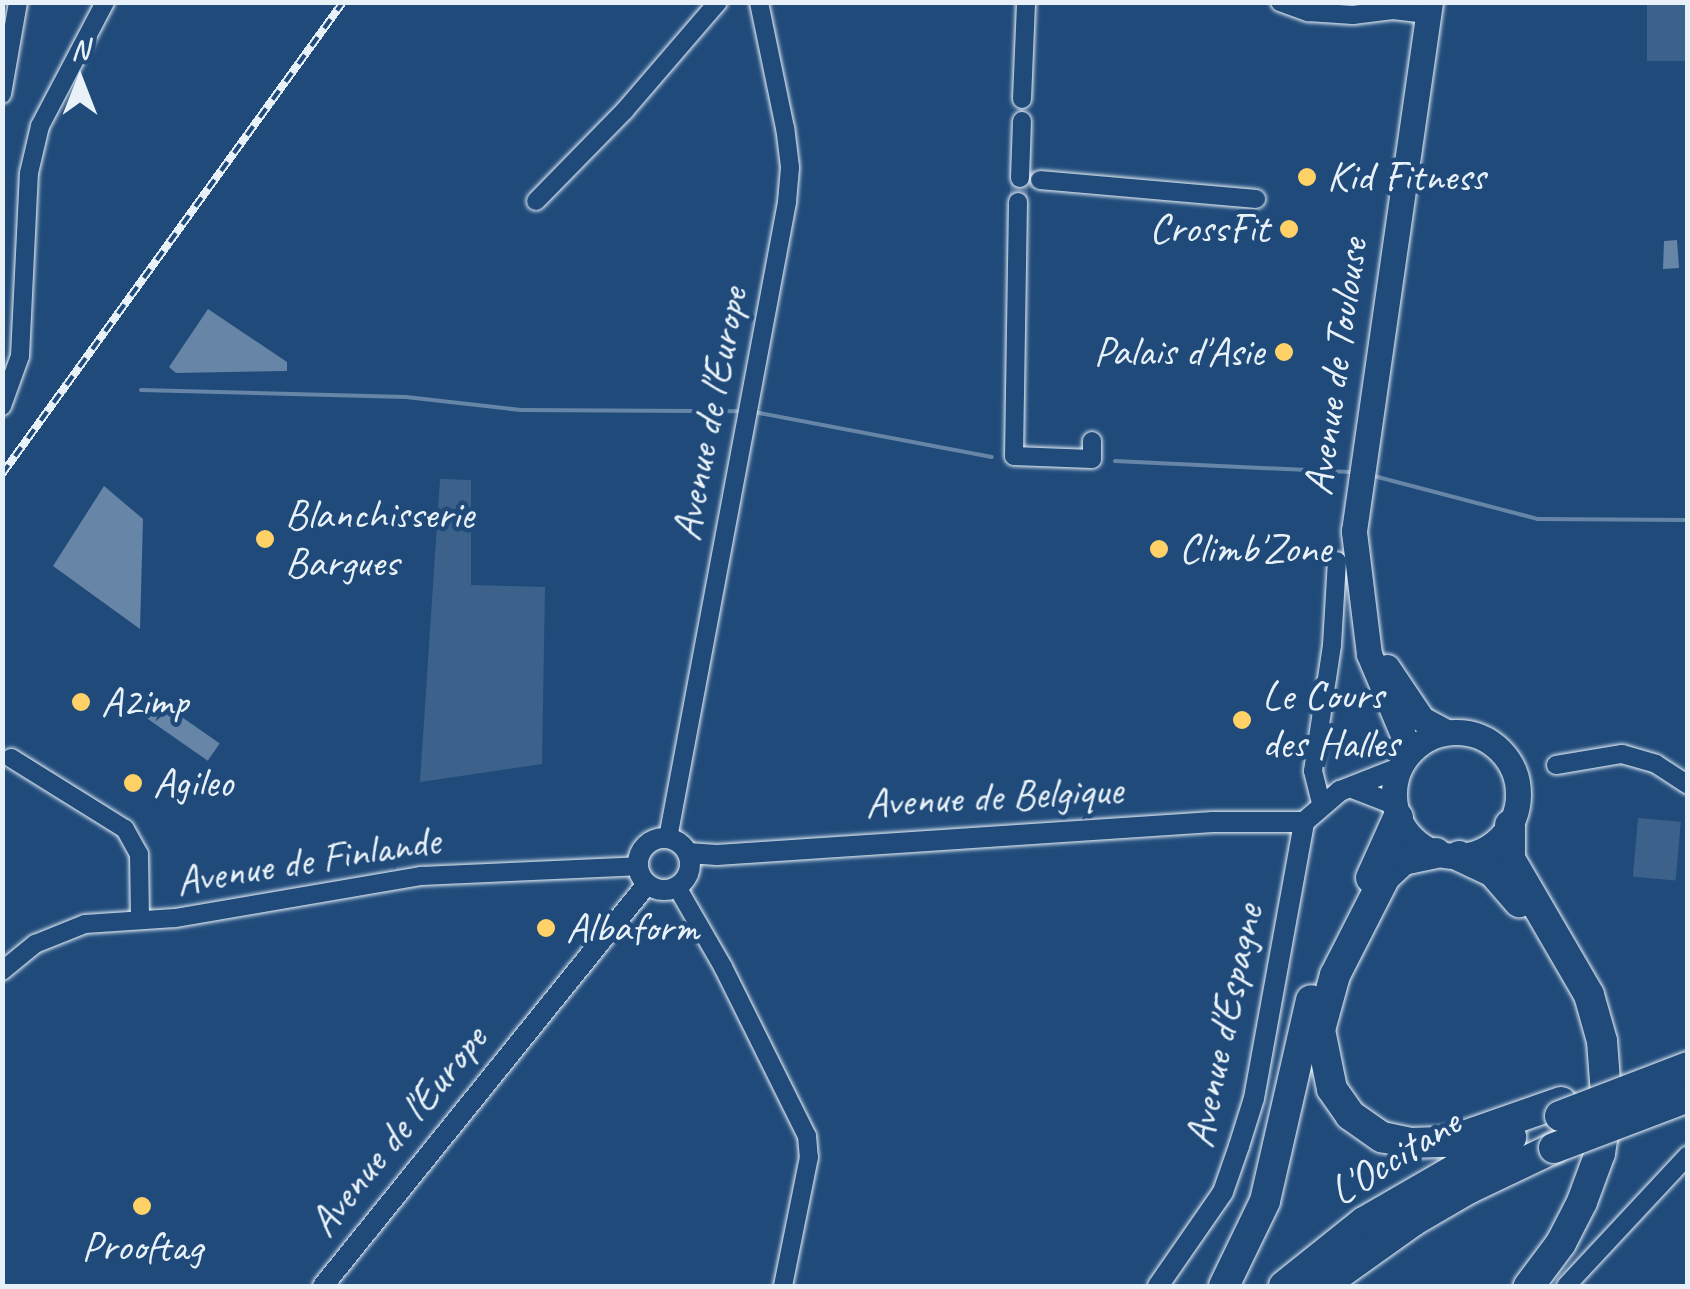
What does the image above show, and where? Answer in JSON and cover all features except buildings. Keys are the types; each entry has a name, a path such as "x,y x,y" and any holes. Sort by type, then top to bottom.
{"highway":[{"path":"1224,1286 1266,1202 1309,1005 1334,945 1384,857 1396,811"},
{"path":"1510,825 1510,859 1588,995 1602,1041 1607,1108 1600,1153 1582,1202 1561,1243 1529,1286"},
{"path":"1514,1286 1552,1235 1582,1175 1596,1110 1593,1067 1573,993 1526,912 1493,872 1448,854 1403,860 1384,877 1335,975 1320,1030 1332,1089 1350,1115 1382,1136 1410,1143 1446,1142 1560,1109 1688,1066"},
{"name":"L'Occitane","path":"1322,1286 1427,1213 1554,1148 1688,1096"},
{"name":"L'Occitane","path":"1284,1286 1400,1198 1560,1109"}],"main road":[{"name":"Avenue de Toulouse","path":"1401,764 1403,735 1376,675 1365,624 1354,531 1429,8"},
{"name":"Avenue de Toulouse","path":"1365,624 1412,708 1446,732"},
{"path":"1446,732 1480,736 1507,758 1518,786 1510,825 1483,850 1448,854 1413,839 1396,811 1401,764 1421,742 1446,732"}],"street":[{"path":"2,94 18,2"},
{"path":"2,406 20,356 29,173 40,126 105,2"},
{"path":"536,200 625,110 718,2"},
{"name":"Avenue de l'Europe","path":"668,838 751,399 790,167 758,2"},
{"path":"1022,100 1026,2"},
{"path":"1280,2 1308,12 1429,8"},
{"path":"1020,178 1022,121"},
{"path":"1040,180 1256,199"},
{"path":"1018,202 1014,456 1092,459 1092,441"},
{"name":"Avenue de Toulouse","path":"1321,803 1313,771 1332,645 1337,561"},
{"path":"1556,766 1622,754 1656,764 1688,786"},
{"path":"11,758 125,828 138,854 140,920"},
{"path":"1304,822 1321,803 1401,764"},
{"path":"1352,788 1396,811"},
{"name":"Avenue de Belgique","path":"688,853 717,855 1214,822 1304,822"},
{"name":"Avenue d'Espagne","path":"1158,1286 1223,1192 1236,1157 1254,1098 1304,822"},
{"path":"668,838 688,853 688,876 677,887 662,890 642,875 646,845 668,838"},
{"name":"Avenue de l'Europe","path":"323,1286 642,875"},
{"name":"Avenue de Finlande","path":"3,969 35,944 85,924 140,920 421,876 642,875"},
{"path":"677,887 723,967 807,1136 808,1157 783,1286"},
{"path":"1566,1286 1688,1155"}],"shaded area":[{"path":"1647,3 1686,3 1686,61 1647,61"},
{"path":"1677,240 1679,268 1663,269 1664,241"},
{"path":"208,309 287,362 287,371 176,373 169,367"},
{"path":"440,479 471,480 471,585 545,587 542,764 420,782"},
{"path":"104,486 143,519 140,629 53,566"},
{"path":"146,692 220,744 208,761 134,709"},
{"path":"1638,818 1681,822 1676,881 1633,877"}],"waterway":[{"path":"141,390 406,397 520,410 740,411"},
{"path":"754,412 992,457"},
{"path":"1115,461 1350,472"},
{"path":"1370,475 1538,519 1688,520"}],"tunnel":[{"path":"1018,202 1020,178 1040,180"}],"railway":[{"path":"2,474 343,2"}],"place":[{"name":"Kid Fitness","path":"1307,177"},
{"name":"CrossFit","path":"1289,229"},
{"name":"Palais d'Asie","path":"1284,352"},
{"name":"Blanchisserie Bargues","path":"265,539"},
{"name":"Climb'Zone","path":"1159,549"},
{"name":"A2imp","path":"81,702"},
{"name":"Le Cours des Halles","path":"1242,720"},
{"name":"Agileo","path":"133,783"},
{"name":"Albaform","path":"546,928"},
{"name":"Prooftag","path":"142,1206"}]}
